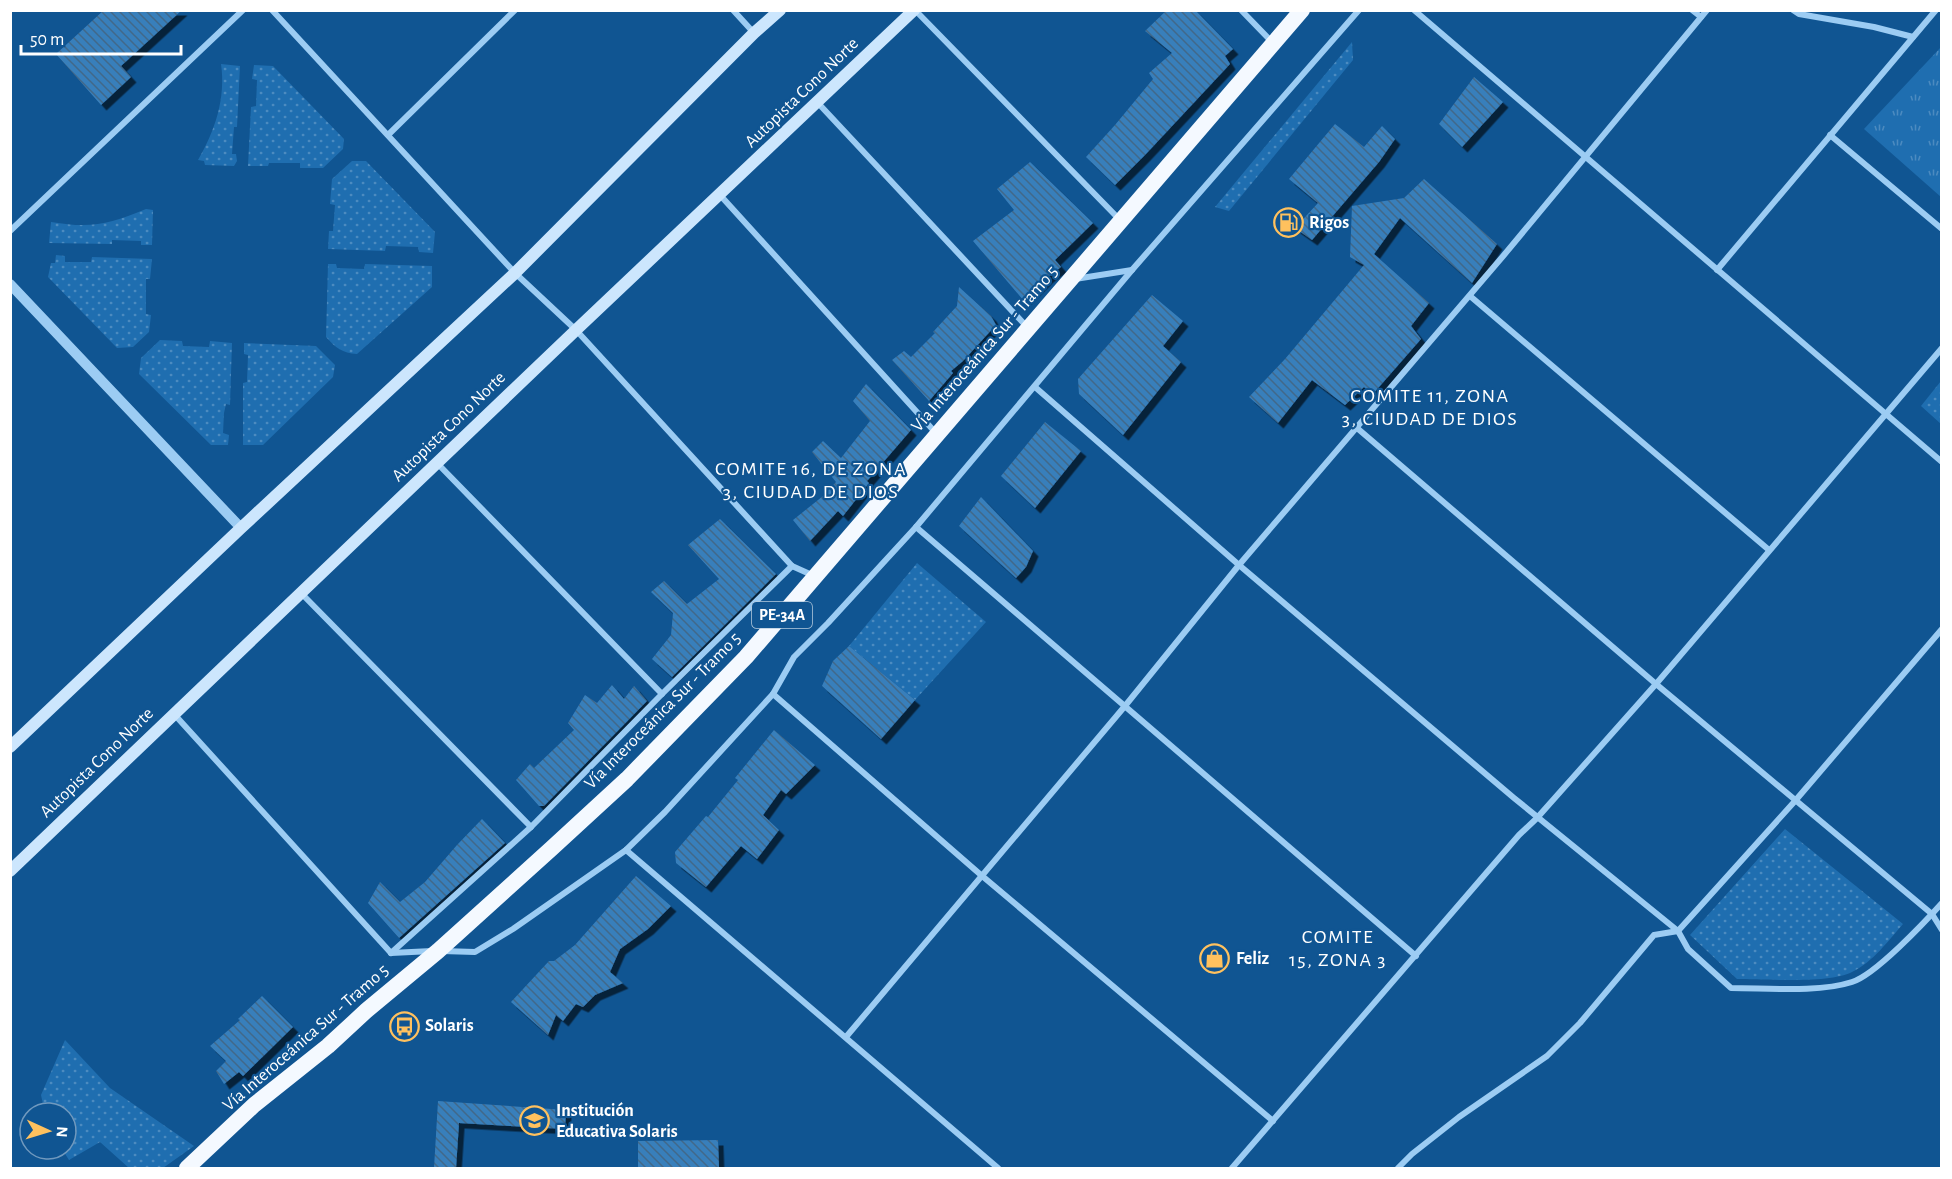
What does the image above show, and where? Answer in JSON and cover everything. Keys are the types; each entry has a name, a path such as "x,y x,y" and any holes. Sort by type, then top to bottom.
{"highway":[{"name":"Vía Interoceánica Sur - Tramo 5","path":"195,1165 254,1105 438,951 669,738 746,657 816,577 1302,10"}],"main road":[{"name":"Autopista Cono Norte","path":"10,871 914,10"},
{"path":"15,740 515,273 774,12"}],"street":[{"path":"10,231 243,10"},
{"path":"272,10 515,273 576,330 792,566 816,577"},
{"path":"388,135 515,10"},
{"path":"733,10 754,33"},
{"path":"914,10 1121,222"},
{"path":"1241,10 1274,44"},
{"path":"391,953 475,952 513,929 626,850 665,813 773,694 794,657 916,527 1132,270 1359,10"},
{"path":"1414,10 1941,462"},
{"path":"1692,10 1701,17"},
{"path":"846,1037 1125,706 1239,565 1587,157 1707,10"},
{"path":"1792,10 1799,14 1874,27 1913,37"},
{"path":"1717,270 1936,10"},
{"path":"818,103 1028,329"},
{"path":"1830,135 1941,229"},
{"path":"720,195 937,434"},
{"path":"1071,279 1132,270"},
{"path":"10,284 241,528"},
{"path":"1470,296 1769,550"},
{"path":"1232,1168 1519,836 1538,818 1656,684 1941,348"},
{"path":"1035,387 1239,565 1538,818 1678,931 1688,949 1731,988 1821,988 1853,982 1875,968 1941,903"},
{"path":"1357,428 1656,684 1932,914 1941,930"},
{"path":"437,463 662,694"},
{"path":"916,527 1416,956"},
{"path":"391,953 531,827 792,566"},
{"path":"301,593 531,827"},
{"path":"1398,1168 1459,1117 1547,1056 1580,1023 1654,935 1678,931 1795,801 1941,629"},
{"path":"773,694 981,875 1273,1121"},
{"path":"174,714 391,953"},
{"path":"626,850 998,1168"}],"green space":[{"path":"1352,42 1353,60 1229,211 1215,207"},
{"path":"1941,47 1941,197 1864,129"},
{"path":"221,64 240,66 237,127 234,127 232,154 236,154 237,161 234,166 205,165 204,161 198,160 218,114 222,89"},
{"path":"254,65 273,66 344,139 343,149 323,168 300,168 300,163 248,166 251,107 256,106 257,80 252,79"},
{"path":"352,161 366,161 435,232 433,253 419,252 418,247 386,246 385,251 328,249 329,231 333,231 335,205 330,204 332,179"},
{"path":"146,209 153,210 152,245 141,245 141,241 112,240 112,244 49,243 51,222 78,225 100,224"},
{"path":"56,255 65,256 65,262 91,262 92,257 152,259 150,279 146,279 146,314 151,315 149,332 133,347 117,348 48,277 51,263 55,263"},
{"path":"328,264 336,264 337,268 364,269 365,264 432,266 432,287 357,354 347,352 336,347 326,337"},
{"path":"160,340 182,341 183,346 209,347 210,341 232,343 230,405 226,404 223,433 229,435 228,445 211,445 139,374 141,358"},
{"path":"244,343 316,346 335,365 333,377 263,445 243,445 243,383 247,382 248,355 244,354"},
{"path":"1941,381 1941,424 1921,406"},
{"path":"917,563 986,622 915,700 849,646"},
{"path":"1785,829 1903,924 1886,944 1860,968 1841,976 1828,978 1737,979 1690,935"},
{"path":"65,1040 110,1088 194,1146 163,1168 129,1168 100,1142 78,1155 78,1101 42,1101 41,1095"}],"building":[{"path":"104,10 182,10 121,66 131,77 101,105 56,54"},
{"path":"1167,10 1195,10 1233,49 1225,56 1230,64 1115,185 1086,157 1153,79 1149,73 1172,53 1145,31"},
{"path":"1474,77 1503,102 1462,147 1439,124"},
{"path":"1335,124 1364,147 1382,126 1395,139 1379,162 1312,240 1295,228 1318,203 1289,179"},
{"path":"1030,162 1093,223 1055,260 1061,267 1024,301 973,241 1014,210 997,189"},
{"path":"1424,179 1497,244 1472,283 1400,218 1374,254 1429,303 1411,326 1421,339 1372,395 1364,387 1345,405 1312,380 1278,423 1249,397 1285,359 1364,265 1350,257 1352,206 1404,198"},
{"path":"959,287 991,316 996,325 951,371 953,373 929,401 892,360 904,351 911,357 935,333 933,332 957,306"},
{"path":"1152,295 1183,321 1163,346 1181,362 1123,435 1079,394 1078,379"},
{"path":"866,384 911,430 867,481 869,483 843,516 838,511 810,541 793,520 823,496 836,482 812,452 823,441 841,458 870,421 853,401"},
{"path":"1045,422 1081,451 1035,508 1001,476"},
{"path":"981,497 1033,551 1026,567 1016,578 959,526"},
{"path":"720,519 776,574 672,677 652,659 671,635 673,613 651,592 664,581 687,604 719,579 688,545"},
{"path":"849,646 915,700 881,739 822,686 833,661"},
{"path":"612,685 624,699 634,686 647,701 544,806 539,806 516,780 530,764 534,768 574,730 568,723 585,695 597,703"},
{"path":"774,730 815,765 786,794 781,790 763,815 779,830 757,859 741,846 706,887 676,863 675,852 706,816 708,817 738,780 735,778"},
{"path":"482,819 505,843 399,938 368,903 380,882 400,902 425,882"},
{"path":"636,876 671,906 648,929 620,949 610,972 623,983 595,995 583,1007 576,1004 563,1021 556,1015 548,1035 511,1002 549,961 554,961 575,945"},
{"path":"262,996 293,1027 243,1076 239,1072 224,1084 216,1071 226,1061 210,1046 240,1020 238,1019"},
{"path":"438,1101 566,1110 565,1129 459,1123 456,1168 434,1168"},
{"path":"718,1140 719,1168 638,1168 638,1141"}],"place":[{"name":"Rigos","path":"1288,223"},
{"name":"Feliz","path":"1215,959"},
{"name":"Solaris","path":"404,1026"},
{"name":"Institución Educativa Solaris","path":"535,1121"}],"district":[{"name":"COMITE 11, ZONA 3, CIUDAD DE DIOS","path":"1430,408"},
{"name":"COMITE 16, DE ZONA 3, CIUDAD DE DIOS","path":"811,480"},
{"name":"COMITE 15, ZONA 3","path":"1338,948"}]}
